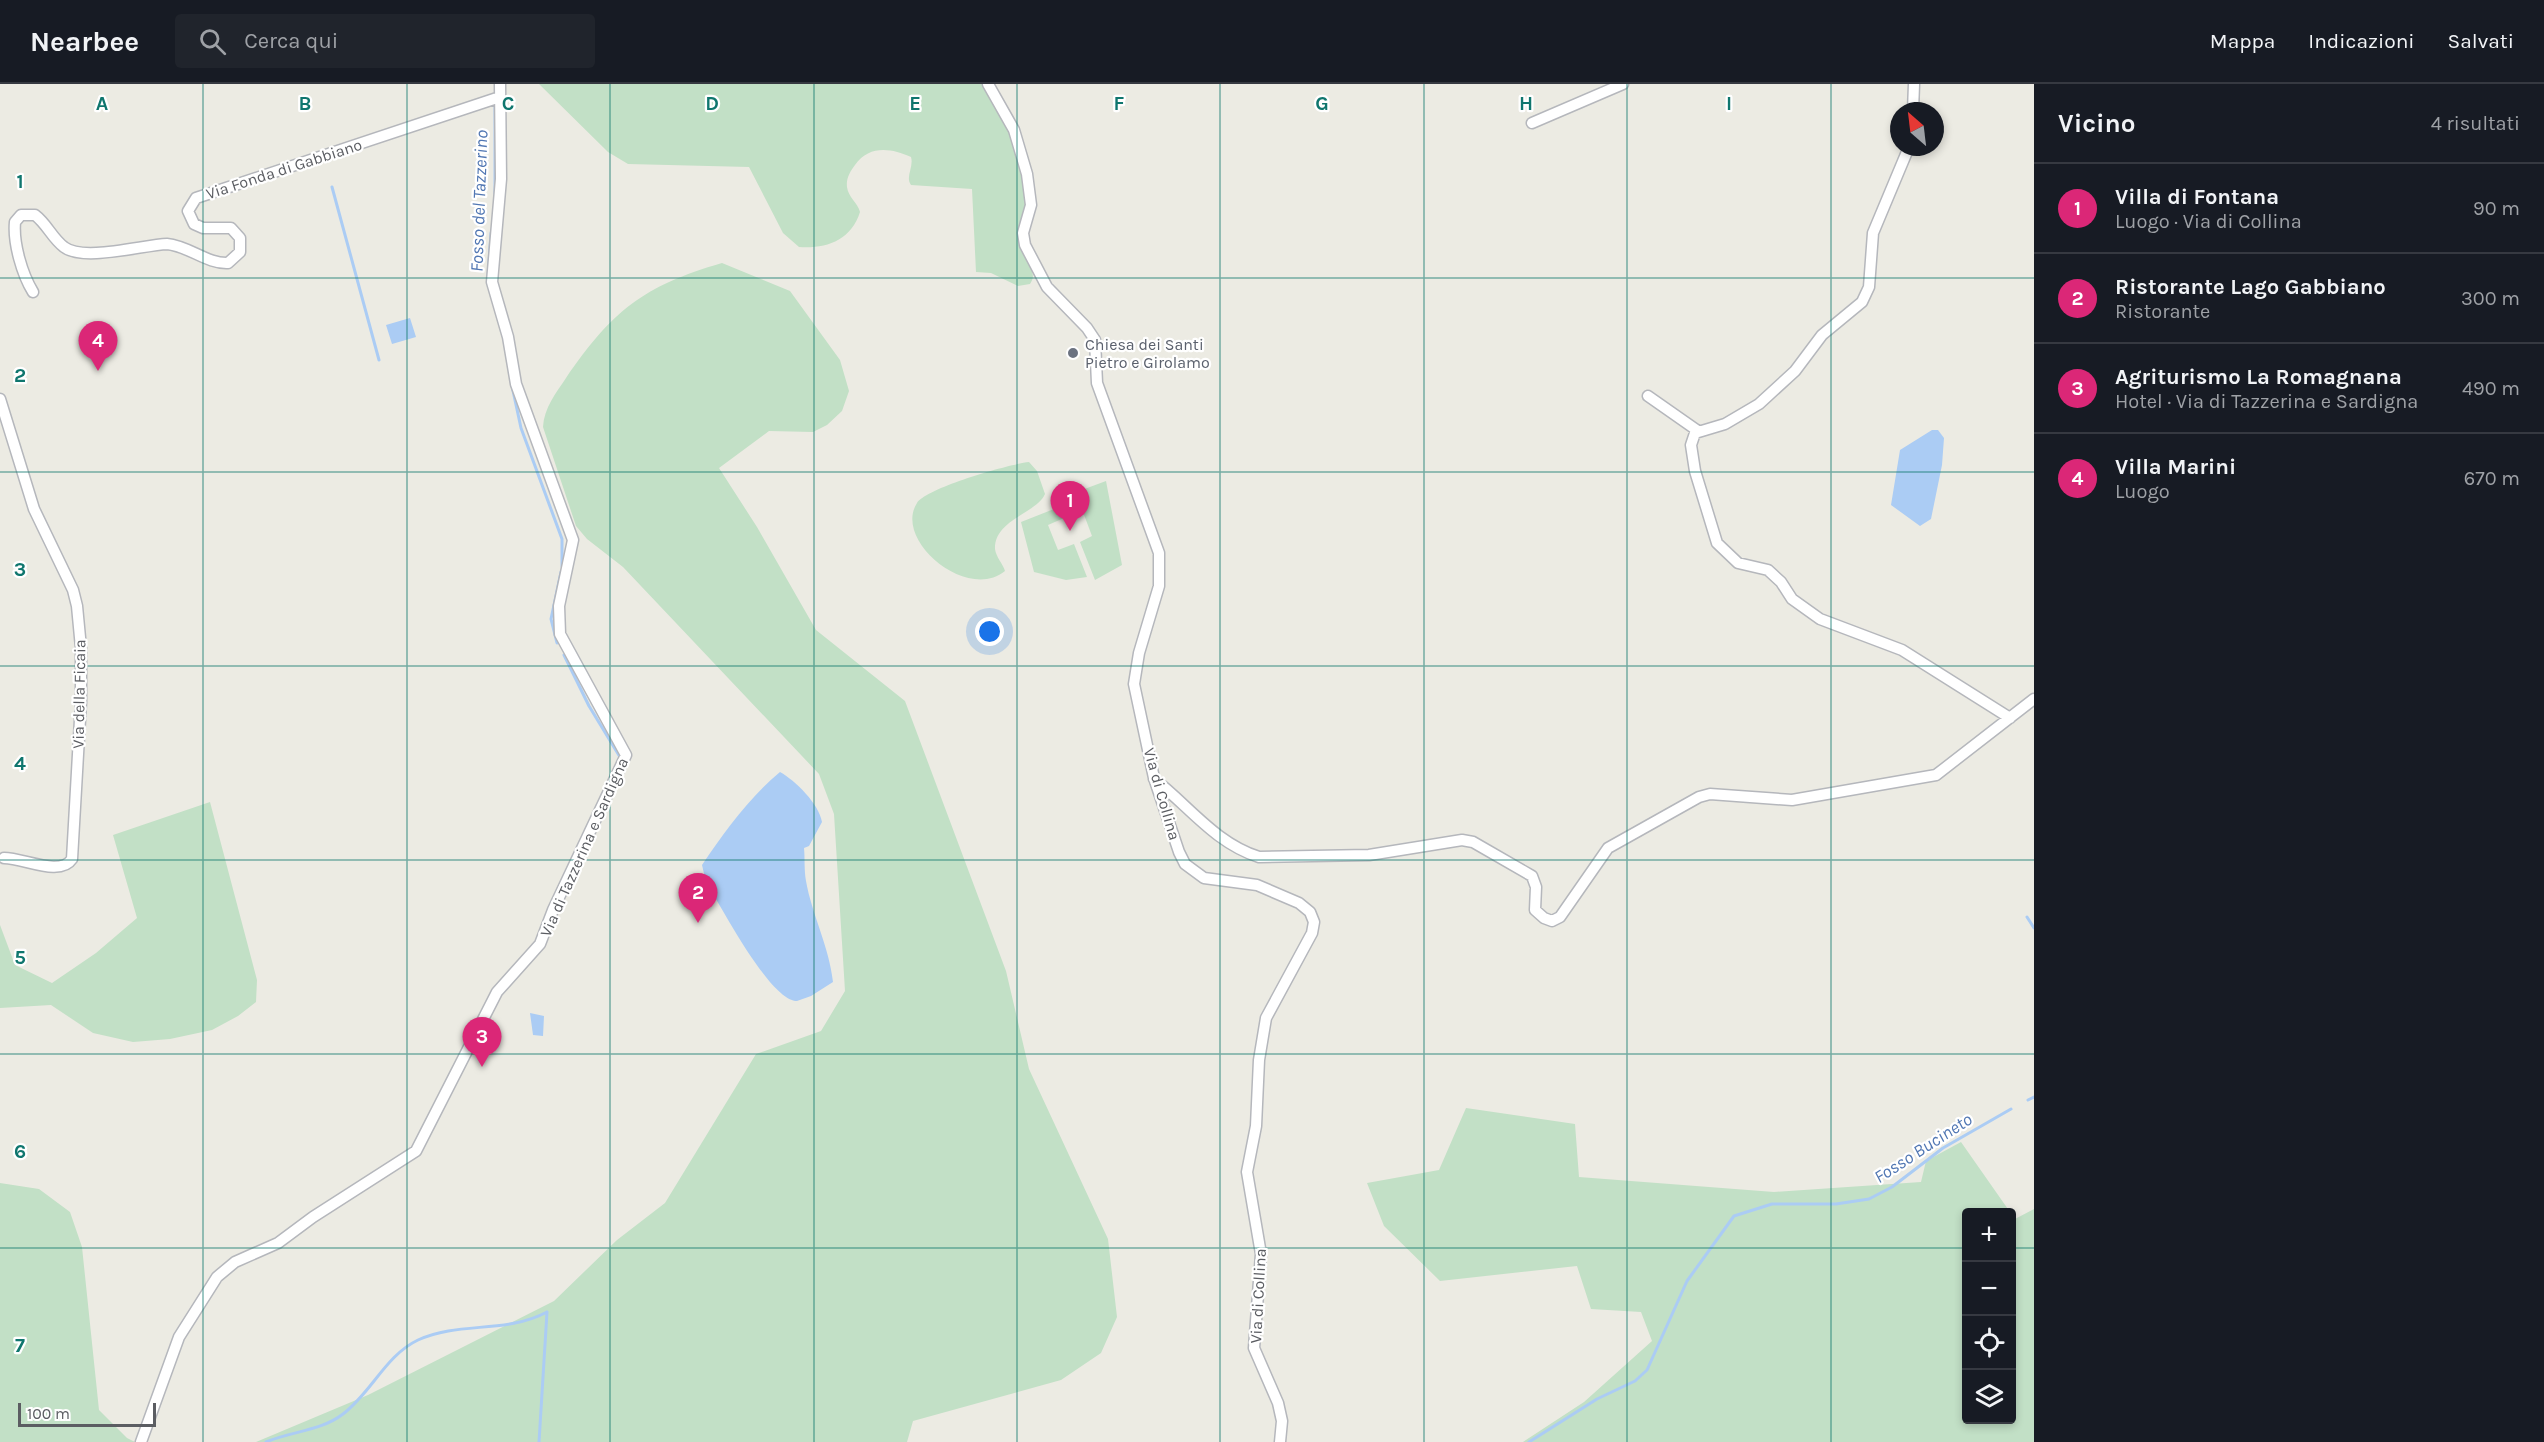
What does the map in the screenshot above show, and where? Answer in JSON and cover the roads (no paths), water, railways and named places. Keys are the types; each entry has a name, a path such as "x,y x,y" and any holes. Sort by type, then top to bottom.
{"street":[{"name":"Via di Tazzerina e Sardigna","path":"141,1442 179,1337 217,1277 235,1262 278,1243 313,1217 416,1151 496,992 540,944 553,910 626,755 560,634 559,606 573,540 516,384 508,337 492,282 500,214 500,84"},
{"name":"Via di Collina","path":"988,84 1014,130 1027,174 1031,205 1023,233 1025,245 1047,287 1087,328 1095,340 1097,383 1159,553 1159,586 1134,678 1154,778 1179,852 1190,869 1212,881 1242,882 1289,898 1310,912 1314,922 1312,933 1266,1018 1259,1060 1256,1126 1247,1172 1261,1254 1254,1348 1278,1403 1282,1421 1280,1442"},
{"path":"1532,123 1623,84"},
{"path":"1913,102 1914,84"},
{"name":"Via Fonda di Gabbiano","path":"33,292 24,273 15,237 15,222 21,215 35,215 60,243 72,252 90,253 167,244 215,261 228,263 240,252 240,238 231,228 203,228 194,224 188,215 188,207 199,196 341,152 500,97"},
{"path":"1905,156 1873,233 1869,287 1862,302 1822,335 1795,371 1759,404 1725,424 1698,431 1692,437 1690,445 1700,489 1717,543 1738,563 1768,570 1781,582 1792,599 1820,619 1902,650 2010,718"},
{"path":"1648,396 1698,431"},
{"name":"Via della Ficaia","path":"0,399 34,509 73,590 81,648 81,702 72,859 64,866 54,868 21,859 4,858"},
{"path":"1154,778 1219,837 1236,849 1258,857 1369,855 1446,840 1473,842 1532,876 1536,887 1535,910 1544,918 1552,921 1560,917 1608,848 1699,797 1710,794 1792,800 1929,777 1942,772 2034,699"}],"water":[{"path":"410,318 416,337 392,344 386,325"},
{"path":"1932,430 1938,430 1944,438 1942,465 1931,519 1920,526 1891,505 1900,450"},
{"path":"780,772 806,794 822,822 809,846 804,848 805,873 833,982 811,996 797,1001 786,997 760,970 706,882 702,865 738,816"},
{"path":"530,1013 544,1016 543,1036 533,1035"}],"waterway":[{"name":"Fosso del Tazzerino","path":"495,106 495,194"},
{"path":"332,187 379,360"},
{"name":"Fosso del Tazzerino","path":"488,277 491,233"},
{"path":"512,386 521,428 562,539 562,566"},
{"path":"557,643 551,619 561,572"},
{"path":"564,655 589,706 620,757"},
{"path":"2027,917 2034,928"},
{"name":"Fosso Bucineto","path":"2028,1100 2034,1097"},
{"name":"Fosso Bucineto","path":"1529,1442 1597,1399 1635,1381 1647,1370 1687,1281 1734,1216 1772,1204 1836,1204 1869,1199 1892,1187 1943,1148 2011,1109"},
{"path":"266,1442 325,1424 343,1414 362,1396 397,1355 418,1340 450,1331 515,1323 547,1312"},
{"path":"539,1442 547,1312"}],"place":[{"name":"Chiesa dei Santi Pietro e Girolamo","path":"1073,353"},
{"name":"Villa Marini","path":"98,371"},
{"name":"Villa di Fontana","path":"1070,531"},
{"name":"Ristorante Lago Gabbiano","path":"698,923"},
{"name":"Agriturismo La Romagnana","path":"482,1067"}]}
